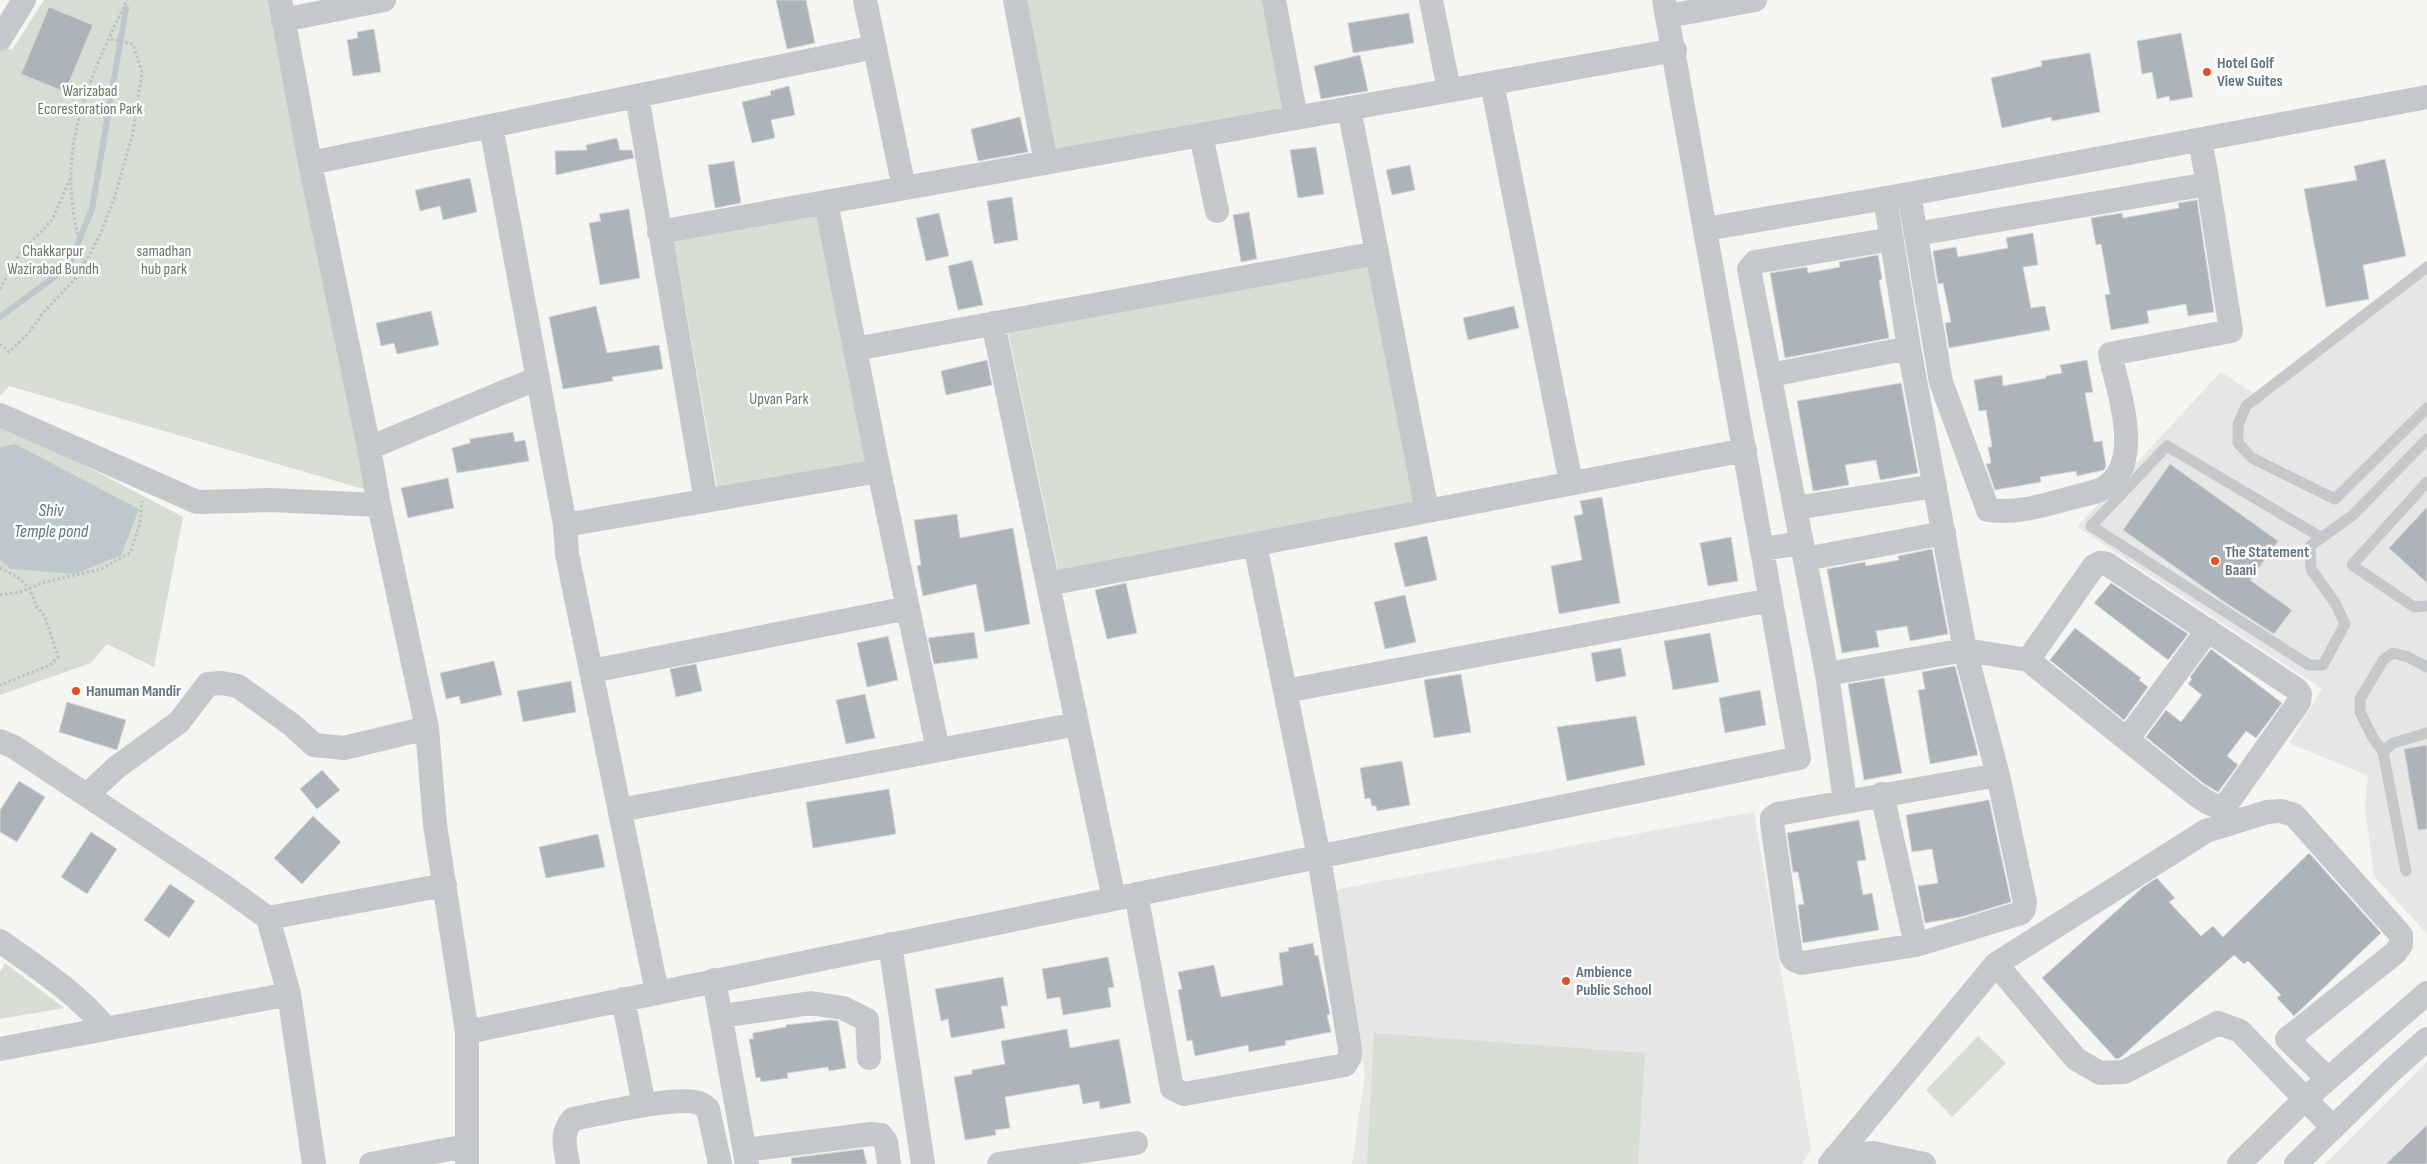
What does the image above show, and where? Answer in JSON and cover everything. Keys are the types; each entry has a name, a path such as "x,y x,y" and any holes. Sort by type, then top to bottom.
{"street":[{"path":"0,39 24,0"},
{"path":"371,1164 466,1155 467,1032 435,825 427,728 379,505 310,163 282,10 384,0"},
{"path":"865,0 904,188"},
{"path":"1015,0 1046,162"},
{"path":"1274,0 1296,118"},
{"path":"1430,0 1449,90"},
{"path":"467,1032 1799,758 1675,50 1666,8 1755,0"},
{"path":"310,163 875,47"},
{"path":"659,232 1675,50"},
{"path":"1492,82 1571,483"},
{"path":"637,96 706,501"},
{"path":"1706,229 1909,194 2427,97"},
{"path":"1349,108 1427,511"},
{"path":"491,126 565,525 567,554 657,992"},
{"path":"1201,135 1217,211"},
{"path":"1909,194 1942,382 1988,510 2002,512 2047,504 2101,490 2122,472 2128,440 2110,354 2231,331 2200,140"},
{"path":"1916,234 2208,184"},
{"path":"1885,198 1909,348 1965,650 1998,775 2024,909 2021,913 1916,945 1802,963 1794,960 1791,955 1772,818 1777,814 1845,801 1998,775"},
{"path":"826,202 879,470 938,750"},
{"path":"1845,801 1827,674 1748,269 1755,262 1892,239"},
{"path":"855,349 1377,253"},
{"path":"993,323 1077,724 1125,896 1172,1088 1184,1094 1345,1065 1350,1057 1319,856 1255,544"},
{"path":"1770,374 1909,348"},
{"path":"369,448 538,378"},
{"path":"0,415 197,502 270,500 379,505"},
{"path":"1048,584 1745,450"},
{"path":"565,525 879,470"},
{"path":"1795,508 1935,486"},
{"path":"1762,549 1804,551 1944,533"},
{"path":"1827,674 1965,650 2028,660 2128,738 2195,794 2215,806 2221,807 2226,804 2299,702 2300,694 2296,689 2107,564 2100,563 2094,566 2028,660"},
{"path":"1285,691 1771,600"},
{"path":"592,671 908,608"},
{"path":"2128,738 2208,630"},
{"path":"87,795 116,767 179,722 208,684 222,683 238,686 292,725 314,745 344,748 427,728"},
{"path":"620,810 1077,724"},
{"path":"0,741 14,747 87,795 268,918 290,994 314,1164"},
{"path":"1882,794 1916,945"},
{"path":"1833,1161 1996,964 2206,831 2267,812 2281,812 2294,815 2401,935 2401,945 2395,953 2287,1039 2328,1079"},
{"path":"268,918 445,885"},
{"path":"0,942 36,966 96,1016 106,1029"},
{"path":"890,944 923,1164"},
{"path":"1996,964 2076,1059 2100,1073 2124,1072 2218,1023 2240,1031 2333,1128"},
{"path":"714,980 746,1157 871,1134 881,1135 886,1142 889,1164"},
{"path":"2239,1164 2306,1098 2427,993"},
{"path":"0,1048 290,994"},
{"path":"623,999 644,1105"},
{"path":"722,1016 811,1003 843,1008 867,1020 869,1058"},
{"path":"2296,1164 2427,1039"},
{"path":"568,1164 564,1135 566,1126 573,1119 644,1105 687,1102 699,1102 708,1109 720,1164"},
{"path":"999,1164 1136,1143"},
{"path":"1833,1161 1873,1152 1924,1164"},
{"path":"1084,1164 1093,1164"}],"lane":[{"path":"2427,267 2246,406 2238,425 2238,443 2252,458 2335,499 2427,408"},
{"path":"2322,538 2166,446 2091,526 2309,665 2322,665 2345,624 2335,603 2311,569 2310,546 2322,538 2353,515 2427,439"},
{"path":"2427,482 2352,566 2414,607 2427,606"},
{"path":"2406,872 2383,752 2373,738 2360,712 2360,699 2384,659 2393,653 2408,657 2427,667"},
{"path":"2383,752 2392,743 2427,733"}],"path":[{"path":"84,265 71,186 71,157 78,116 88,84 127,0"},
{"path":"0,344 9,352 27,335 43,313 77,277 99,237 114,200 133,133 142,72 133,44 109,39"},
{"path":"0,289 20,253 52,220 71,176"},
{"path":"0,595 20,592 45,582 101,570 130,553 140,523 144,478"},
{"path":"0,568 20,578 30,588 36,606 45,617 58,657 50,664 0,685"}],"shaded area":[{"path":"2427,261 2427,934 2374,876 2365,808 2368,776 2289,743 2322,689 2077,527 2221,372 2264,400"},
{"name":"Ambience Public School","path":"1754,812 1811,1150 1802,1164 1352,1164 1365,1072 1334,890"},
{"path":"2427,1062 2427,1164 2325,1164"}],"green space":[{"name":"samadhan hub park","path":"44,0 284,0 374,492 9,386 0,396 0,46 12,50"},
{"path":"1023,0 1268,0 1289,112 1052,154"},
{"name":"Upvan Park","path":"819,211 869,465 718,492 673,236"},
{"path":"1371,262 1417,505 1059,575 1007,327"},
{"path":"0,421 183,517 154,667 107,644 91,663 0,695"},
{"path":"5,963 64,1008 0,1019 0,972"},
{"name":"Ambience Public School","path":"1374,1033 1645,1053 1638,1164 1367,1164"},
{"path":"1978,1036 2006,1063 1952,1117 1926,1090"}],"water":[{"name":"Shiv Temple pond","path":"15,444 139,509 121,555 75,574 11,569 0,560 0,447"}],"building":[{"path":"776,0 806,0 815,43 787,49"},
{"path":"49,7 93,25 65,92 21,74"},
{"path":"1409,13 1414,43 1353,53 1348,23"},
{"path":"374,29 381,72 353,76 347,40 358,38 357,32"},
{"path":"2181,33 2193,97 2170,101 2169,96 2157,99 2152,72 2142,74 2137,41"},
{"path":"2090,53 2100,112 2052,121 2051,117 2002,128 1991,78 2042,66 2041,61"},
{"path":"1360,55 1368,91 1321,99 1314,66"},
{"path":"789,86 795,115 771,120 775,138 752,143 742,102 771,95 770,91"},
{"path":"1020,117 1028,152 978,161 971,129"},
{"path":"617,138 620,150 632,150 634,158 556,175 555,151 587,150 586,145"},
{"path":"1316,147 1324,194 1298,198 1290,150"},
{"path":"2385,159 2406,256 2363,265 2369,299 2326,307 2304,189 2357,180 2354,166"},
{"path":"734,161 741,203 715,208 708,165"},
{"path":"1410,165 1415,190 1392,195 1386,170"},
{"path":"470,178 477,212 443,220 440,206 420,211 415,190"},
{"path":"1012,197 1018,240 994,244 987,201"},
{"path":"2197,200 2214,312 2188,316 2186,304 2147,311 2149,323 2111,330 2105,295 2110,294 2101,244 2096,245 2091,218 2122,213 2123,218 2179,208 2178,203"},
{"path":"629,209 640,278 600,285 589,223 601,221 599,214"},
{"path":"1249,212 1257,259 1241,262 1233,215"},
{"path":"939,213 949,256 926,261 916,218"},
{"path":"2033,233 2038,265 2023,267 2031,308 2045,306 2050,330 1949,348 1945,323 1951,322 1943,283 1938,284 1933,251 1956,247 1958,257 2008,248 2006,238"},
{"path":"1878,255 1882,279 1879,280 1889,338 1785,358 1770,273 1807,267 1808,273 1840,267 1839,262"},
{"path":"972,260 983,305 958,310 948,266"},
{"path":"596,306 607,353 659,345 663,369 612,377 613,381 563,389 549,317"},
{"path":"1514,306 1519,328 1468,340 1463,318"},
{"path":"431,311 439,345 397,354 394,343 381,346 376,323"},
{"path":"987,360 992,385 946,395 941,371"},
{"path":"2087,360 2093,392 2085,393 2094,442 2102,441 2106,466 2104,470 2077,476 2076,471 2040,477 2041,482 1995,490 1986,464 1991,463 1988,447 1992,447 1986,410 1979,411 1974,380 2002,375 2003,386 2046,378 2046,376 2062,373 2060,365"},
{"path":"1901,383 1918,473 1880,480 1876,460 1845,465 1849,485 1813,491 1797,401"},
{"path":"513,432 515,442 525,440 529,461 457,473 452,448 470,443 470,439"},
{"name":"The Statement Baani","path":"2170,464 2278,541 2250,580 2292,610 2274,634 2223,601 2123,530"},
{"path":"448,478 454,508 408,518 401,488"},
{"path":"1602,497 1620,603 1559,614 1551,566 1582,560 1574,516 1583,514 1580,501"},
{"path":"2427,507 2427,583 2389,548"},
{"path":"957,514 960,538 1013,528 1030,624 985,632 976,584 923,596 917,566 921,565 914,520"},
{"path":"1427,536 1437,580 1405,587 1394,543"},
{"path":"1731,537 1738,581 1708,586 1700,543"},
{"path":"1932,549 1948,634 1910,641 1907,626 1876,631 1879,647 1842,653 1827,569 1865,562 1866,566 1899,560 1898,556"},
{"path":"1126,583 1137,633 1107,639 1095,590"},
{"path":"2111,583 2188,634 2168,660 2094,603"},
{"path":"1405,595 1416,642 1385,649 1374,602"},
{"path":"2075,628 2141,678 2139,680 2148,687 2124,720 2050,660"},
{"path":"974,632 978,658 934,664 928,638"},
{"path":"1710,633 1719,682 1673,690 1664,641"},
{"path":"888,636 898,680 867,687 857,643"},
{"path":"1621,648 1626,676 1596,682 1591,653"},
{"path":"2211,649 2282,703 2256,738 2246,731 2227,756 2238,765 2218,792 2203,783 2146,737 2166,710 2181,722 2202,695 2188,684 2192,679 2190,677"},
{"path":"494,661 502,695 461,704 459,696 446,699 440,673"},
{"path":"696,664 702,691 676,697 670,669"},
{"path":"1955,666 1978,755 1930,764 1918,690 1925,689 1922,672"},
{"path":"1461,674 1471,732 1434,738 1424,680"},
{"path":"1884,678 1902,773 1864,780 1848,684"},
{"path":"571,681 576,712 523,722 517,691"},
{"path":"1760,690 1766,725 1725,733 1719,698"},
{"path":"865,694 875,738 846,744 836,700"},
{"path":"67,702 126,720 117,750 59,732"},
{"path":"1636,716 1645,765 1567,781 1557,727"},
{"path":"2427,745 2427,829 2418,830 2404,749"},
{"path":"1402,761 1410,805 1377,811 1376,806 1372,806 1370,798 1365,799 1360,768"},
{"path":"322,770 340,790 317,809 300,789"},
{"path":"19,781 45,797 17,842 0,832 0,810"},
{"path":"889,789 896,834 813,848 806,802"},
{"path":"1989,800 2011,902 1961,917 1925,923 1918,886 1938,883 1932,849 1912,852 1906,815"},
{"path":"313,816 341,842 302,884 274,858"},
{"path":"1859,820 1866,860 1857,861 1863,895 1872,893 1879,930 1803,943 1798,905 1804,904 1798,872 1793,872 1787,833"},
{"path":"91,832 117,849 87,894 61,877"},
{"path":"598,834 605,867 546,878 539,847"},
{"path":"2309,853 2381,933 2294,1016 2277,998 2281,995 2248,961 2244,964 2234,955 2120,1058 2116,1059 2042,978 2143,887 2157,878 2175,898 2169,902 2201,936 2213,926 2223,937"},
{"path":"170,884 195,901 169,938 144,920"},
{"path":"1313,943 1315,956 1318,955 1330,1014 1327,1015 1331,1032 1285,1041 1286,1045 1249,1052 1248,1045 1195,1056 1192,1040 1187,1041 1178,990 1182,989 1178,972 1214,965 1221,997 1283,985 1279,953 1289,951 1288,948"},
{"path":"1108,957 1114,987 1108,988 1111,1007 1063,1015 1060,997 1047,999 1042,969"},
{"path":"1003,977 1008,1006 1001,1006 1005,1028 951,1038 948,1019 941,1021 935,989"},
{"path":"830,1020 838,1021 846,1068 829,1071 828,1067 787,1073 788,1078 761,1082 760,1077 756,1078 749,1039 753,1039 753,1033 786,1027 786,1025"},
{"path":"1067,1029 1070,1048 1119,1039 1131,1103 1100,1109 1099,1101 1083,1104 1079,1084 1005,1097 1010,1128 995,1130 996,1135 965,1140 954,1077 972,1074 972,1070 1005,1064 1001,1041"},
{"path":"2427,1125 2427,1164 2386,1164"},
{"path":"863,1149 867,1164 792,1164 791,1158"}],"waterway":[{"path":"0,317 68,267 92,209 126,8"}],"place":[{"name":"Hotel Golf View Suites","path":"2207,72"},
{"name":"The Statement Baani","path":"2215,561"},
{"name":"Hanuman Mandir","path":"76,691"},
{"name":"Ambience Public School","path":"1566,981"}],"park label":[{"name":"Warizabad Ecorestoration Park","path":"90,100"},
{"name":"Chakkarpur Wazirabad Bundh","path":"53,260"}]}
